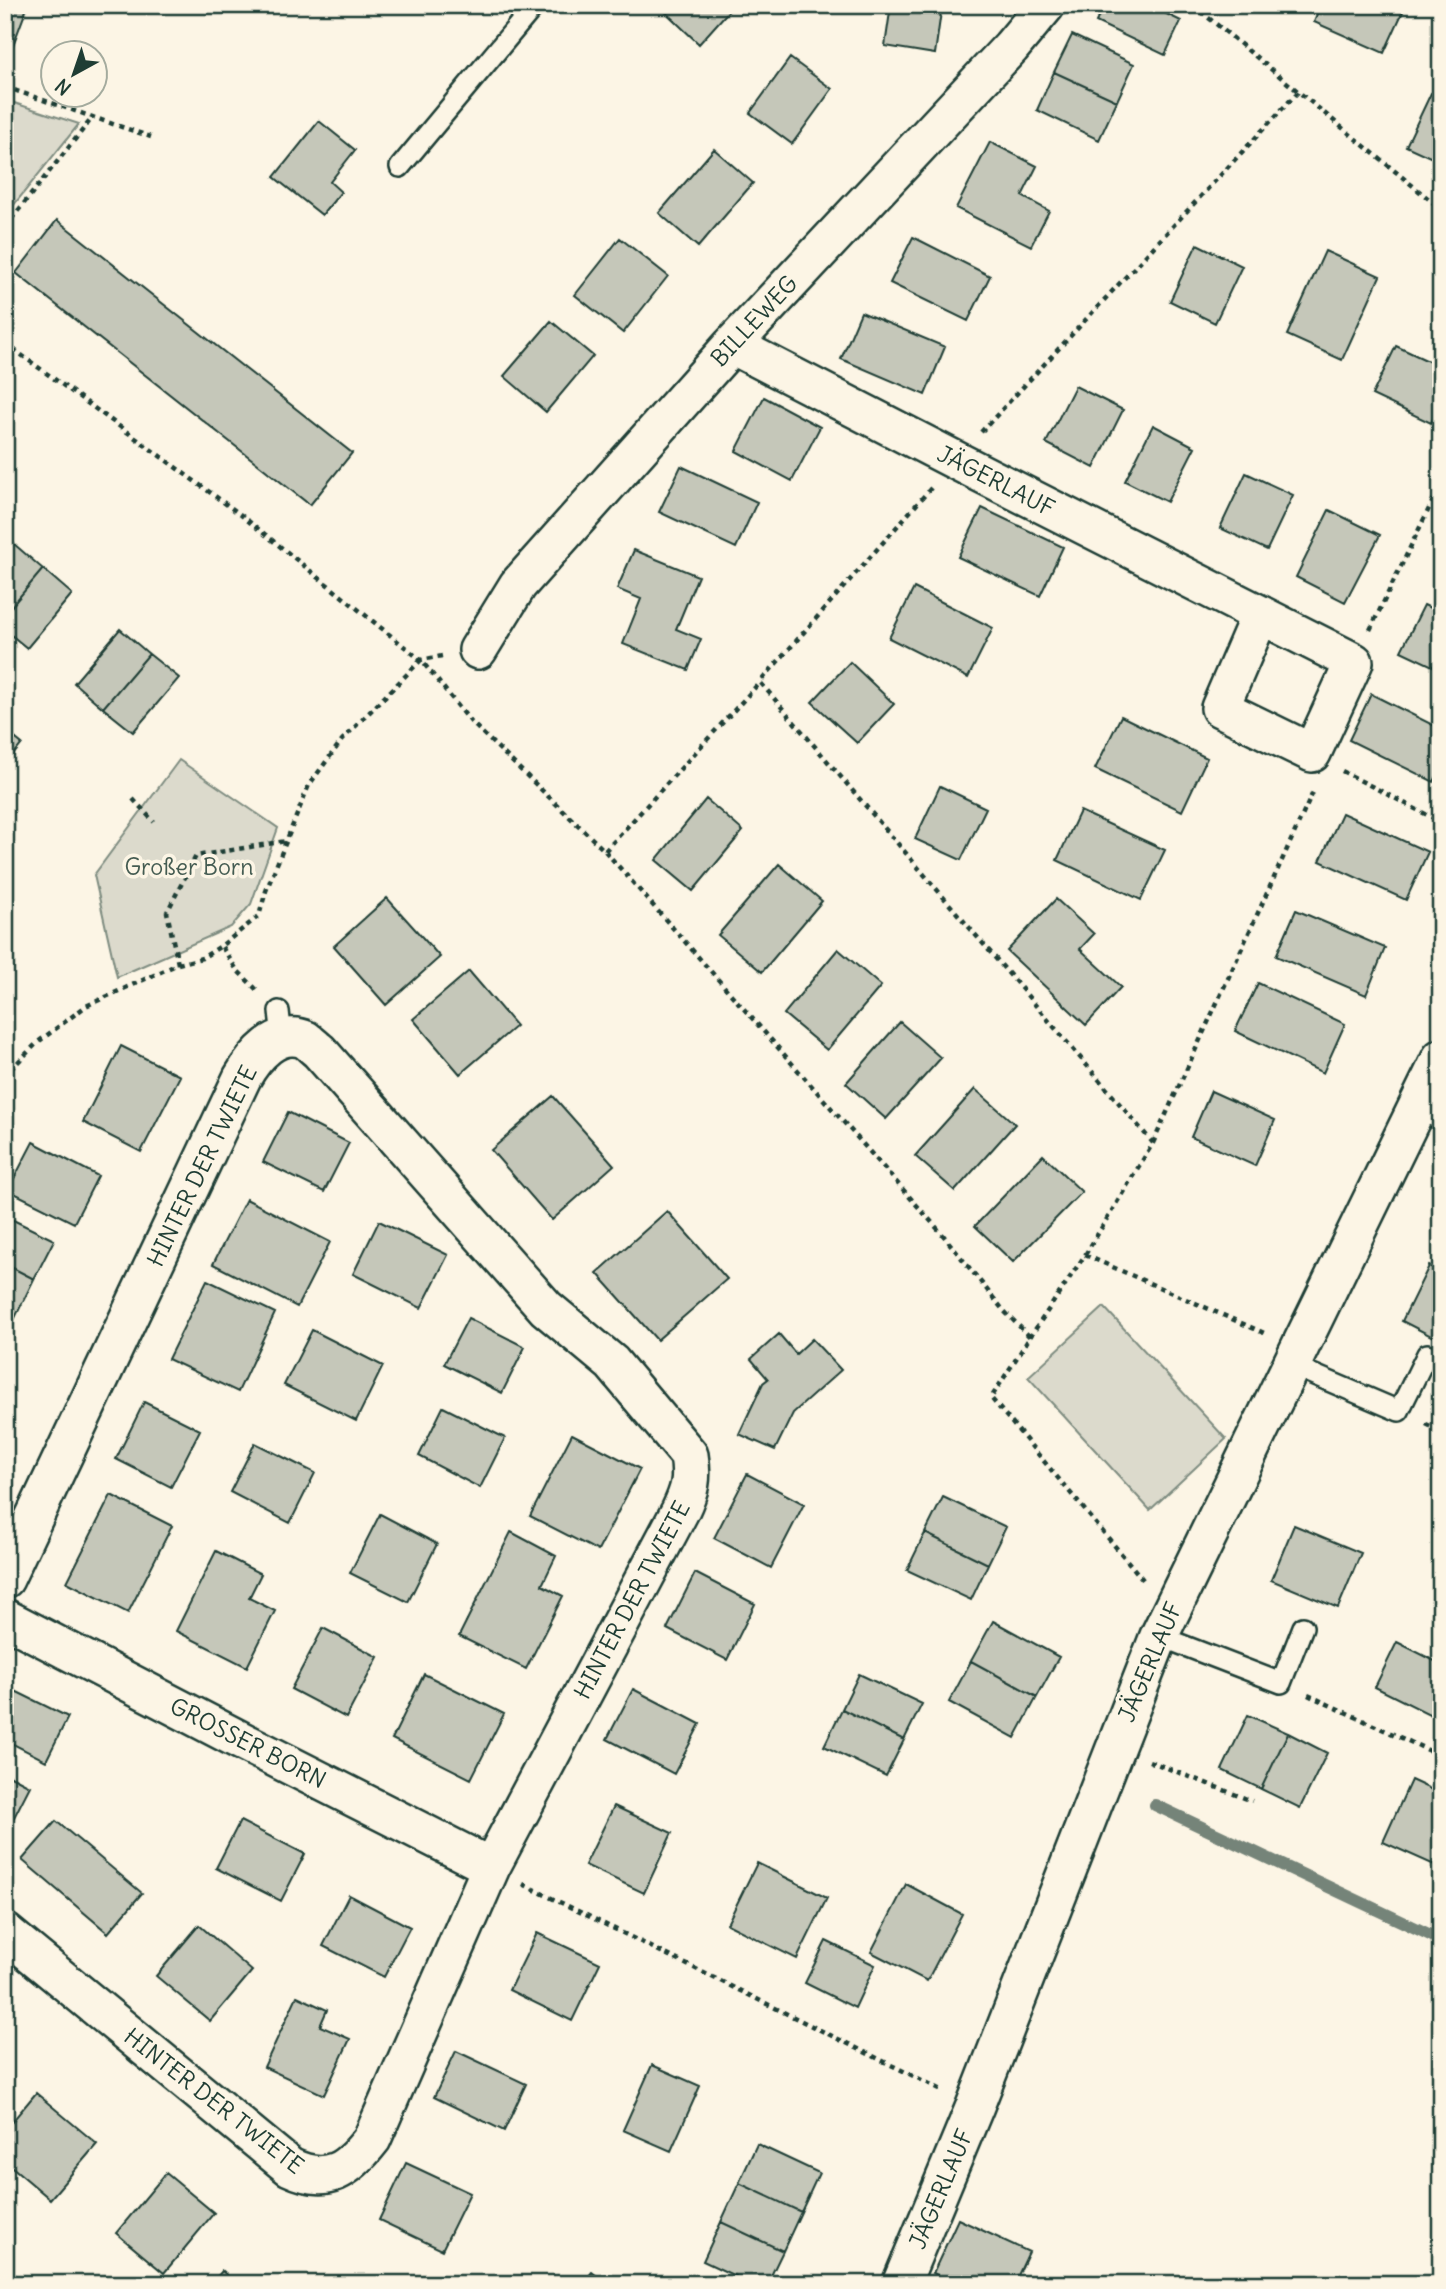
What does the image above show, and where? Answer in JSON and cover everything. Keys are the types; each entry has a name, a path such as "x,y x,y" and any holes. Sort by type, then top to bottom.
{"street":[{"name":"BILLEWEG","path":"478,649 518,585 732,345 1011,47 1046,5"},
{"name":"JÄGERLAUF","path":"732,345 1354,662"},
{"path":"1260,615 1220,708 1319,758 1354,662"},
{"name":"HINTER DER TWIETE","path":"5,1579 242,1078 281,1025 319,1051 546,1308 612,1363 689,1455 692,1471 690,1489 680,1511 491,1867 372,2139 360,2155 342,2170 324,2176 308,2176 290,2167 5,1932"},
{"name":"JÄGERLAUF","path":"901,2284 975,2106 1164,1624 1295,1357 1429,1114 1441,1058"},
{"name":"GROSSER BORN","path":"5,1618 491,1867"}],"lane":[{"path":"400,167 535,5"},
{"path":"1295,1357 1399,1411 1427,1354"},
{"path":"1164,1624 1281,1682 1303,1627"}],"path":[{"path":"1193,5 1441,209"},
{"path":"5,87 151,137"},
{"path":"605,851 760,682 955,460 1298,92"},
{"path":"5,227 93,117"},
{"path":"5,343 241,515 421,660 471,722 605,851 943,1235 1004,1311 1030,1337"},
{"path":"1354,662 1441,484"},
{"path":"5,1078 38,1042 86,1006 178,964 202,958 222,946 259,916 266,891 309,785 342,740 421,660 478,649"},
{"path":"760,682 1153,1143"},
{"path":"1164,1624 991,1398 1085,1255 1153,1143 1319,758 1441,822"},
{"path":"132,799 154,822"},
{"path":"178,964 167,912 196,856 287,841"},
{"path":"222,946 237,970 281,1025"},
{"path":"1085,1255 1295,1357"},
{"path":"1281,1682 1441,1756"},
{"path":"1115,1747 1252,1801"},
{"path":"491,1867 975,2106"}],"green space":[{"path":"5,100 79,124 5,216"},
{"name":"Großer Born","path":"179,760 278,828 251,904 231,927 117,977 94,875"},
{"path":"1104,1307 1226,1439 1150,1510 1028,1377"}],"building":[{"path":"5,5 28,5 10,53 5,52"},
{"path":"658,5 734,5 699,44"},
{"path":"891,5 942,5 935,54 885,46"},
{"path":"1104,5 1148,5 1181,21 1165,55 1096,22"},
{"path":"1321,5 1406,5 1384,53 1314,22"},
{"path":"1072,35 1134,64 1117,101 1054,72"},
{"path":"790,58 832,89 792,144 750,113"},
{"path":"1054,72 1117,101 1099,140 1037,110"},
{"path":"1431,93 1441,97 1441,162 1406,146"},
{"path":"319,121 355,150 330,182 341,192 322,215 274,177"},
{"path":"990,142 1037,166 1022,196 1049,211 1031,246 956,208"},
{"path":"714,149 753,183 698,247 659,213"},
{"path":"57,220 352,453 310,505 16,273"},
{"path":"913,237 990,276 968,321 890,283"},
{"path":"620,238 668,276 623,333 575,295"},
{"path":"1197,244 1242,266 1215,323 1170,301"},
{"path":"1325,251 1380,276 1342,360 1287,335"},
{"path":"861,312 945,347 925,395 841,359"},
{"path":"551,321 593,356 546,412 504,376"},
{"path":"1396,346 1441,367 1441,403 1431,423 1372,395"},
{"path":"1075,386 1123,410 1094,468 1046,443"},
{"path":"764,397 820,427 792,481 736,451"},
{"path":"1153,425 1195,447 1167,502 1125,481"},
{"path":"681,466 757,502 736,548 659,512"},
{"path":"1246,473 1293,495 1267,550 1220,528"},
{"path":"982,508 1063,547 1040,596 958,557"},
{"path":"1329,510 1380,535 1345,602 1296,577"},
{"path":"14,544 43,569 5,614 5,554"},
{"path":"634,550 698,576 676,629 701,639 688,670 623,644 641,599 617,589"},
{"path":"43,569 72,594 27,648 5,630 5,614"},
{"path":"914,588 993,628 968,678 889,638"},
{"path":"1424,605 1441,613 1441,670 1401,651"},
{"path":"120,629 149,654 103,708 74,683"},
{"path":"149,654 179,678 133,732 103,708"},
{"path":"850,662 894,704 857,743 812,702"},
{"path":"1371,694 1441,729 1441,768 1434,782 1349,740"},
{"path":"1121,716 1207,758 1182,811 1095,769"},
{"path":"5,730 22,744 5,765"},
{"path":"940,786 986,808 961,860 915,839"},
{"path":"706,799 743,831 693,891 656,860"},
{"path":"1080,811 1165,850 1141,900 1057,860"},
{"path":"1342,813 1428,852 1406,900 1320,861"},
{"path":"779,864 822,901 762,972 718,935"},
{"path":"387,898 440,957 386,1005 334,946"},
{"path":"1056,899 1094,934 1080,949 1121,987 1086,1025 1007,951"},
{"path":"1296,910 1385,948 1366,995 1276,956"},
{"path":"838,949 881,986 827,1050 784,1014"},
{"path":"469,971 516,1026 460,1074 413,1019"},
{"path":"1258,983 1345,1024 1323,1073 1235,1031"},
{"path":"900,1022 941,1058 886,1119 846,1083"},
{"path":"121,1046 180,1076 141,1152 83,1122"},
{"path":"975,1089 1015,1124 955,1191 915,1156"},
{"path":"1211,1091 1275,1120 1255,1166 1191,1137"},
{"path":"553,1096 614,1165 552,1220 491,1150"},
{"path":"288,1112 349,1143 324,1192 263,1162"},
{"path":"33,1142 98,1176 74,1223 8,1190"},
{"path":"1043,1155 1082,1192 1013,1262 975,1226"},
{"path":"246,1199 330,1242 297,1307 213,1264"},
{"path":"667,1211 727,1279 657,1340 597,1273"},
{"path":"5,1216 54,1240 34,1279 5,1264"},
{"path":"379,1221 448,1255 421,1308 353,1274"},
{"path":"5,1264 34,1279 15,1318 5,1313"},
{"path":"1429,1266 1441,1272 1441,1332 1437,1339 1402,1321"},
{"path":"207,1280 275,1313 238,1392 168,1359"},
{"path":"468,1318 525,1347 502,1393 444,1364"},
{"path":"312,1330 383,1366 356,1421 284,1385"},
{"path":"779,1334 796,1354 812,1339 841,1370 793,1413 775,1450 739,1434 763,1383 768,1379 751,1359"},
{"path":"144,1402 200,1430 171,1487 116,1459"},
{"path":"443,1407 505,1438 480,1488 419,1456"},
{"path":"572,1434 640,1469 598,1551 530,1516"},
{"path":"255,1443 315,1473 290,1523 230,1492"},
{"path":"747,1474 804,1504 771,1568 714,1538"},
{"path":"111,1495 172,1526 128,1613 67,1582"},
{"path":"943,1497 1006,1527 988,1564 925,1533"},
{"path":"380,1514 437,1544 408,1602 350,1573"},
{"path":"1294,1525 1361,1553 1338,1608 1271,1580"},
{"path":"511,1532 556,1556 542,1585 563,1596 526,1669 459,1636"},
{"path":"925,1533 988,1564 971,1600 907,1570"},
{"path":"216,1551 261,1574 249,1598 275,1611 247,1667 176,1631"},
{"path":"695,1573 755,1604 727,1660 667,1629"},
{"path":"993,1621 1059,1657 1037,1697 971,1661"},
{"path":"323,1628 378,1657 346,1718 291,1689"},
{"path":"1397,1642 1441,1664 1441,1720 1375,1687"},
{"path":"971,1661 1037,1697 1015,1738 949,1702"},
{"path":"424,1674 504,1714 471,1779 392,1739"},
{"path":"859,1674 922,1704 904,1740 842,1709"},
{"path":"5,1686 68,1717 46,1761 5,1740"},
{"path":"633,1689 700,1724 674,1774 607,1739"},
{"path":"842,1709 904,1740 886,1776 824,1746"},
{"path":"1248,1715 1288,1733 1261,1789 1222,1770"},
{"path":"1288,1733 1327,1753 1300,1808 1261,1789"},
{"path":"5,1773 30,1786 7,1831 5,1830"},
{"path":"1411,1780 1441,1794 1441,1868 1383,1842"},
{"path":"614,1806 672,1833 644,1893 585,1865"},
{"path":"56,1821 142,1893 108,1933 22,1860"},
{"path":"240,1821 305,1854 281,1901 216,1868"},
{"path":"757,1863 827,1898 797,1959 727,1924"},
{"path":"906,1884 962,1914 927,1981 871,1952"},
{"path":"349,1895 410,1927 384,1977 323,1946"},
{"path":"199,1925 252,1971 210,2021 156,1976"},
{"path":"537,1933 600,1963 572,2021 509,1990"},
{"path":"826,1941 875,1965 855,2008 805,1983"},
{"path":"297,1996 327,2010 320,2026 350,2039 324,2095 264,2067"},
{"path":"456,2051 526,2084 504,2131 434,2097"},
{"path":"652,2065 700,2086 671,2151 623,2130"},
{"path":"36,2093 97,2144 50,2199 5,2161 5,2130"},
{"path":"757,2144 819,2173 801,2212 739,2183"},
{"path":"406,2163 470,2193 442,2250 379,2220"},
{"path":"166,2173 214,2213 164,2273 116,2233"},
{"path":"739,2183 801,2212 783,2251 721,2222"},
{"path":"958,2219 1029,2252 1014,2284 955,2284 933,2273"},
{"path":"721,2222 783,2251 767,2284 752,2284 703,2261"},
{"path":"222,2271 237,2284 211,2284"},
{"path":"592,2272 607,2284 583,2284"}],"waterway":[{"path":"1155,1805 1441,1940"}]}
